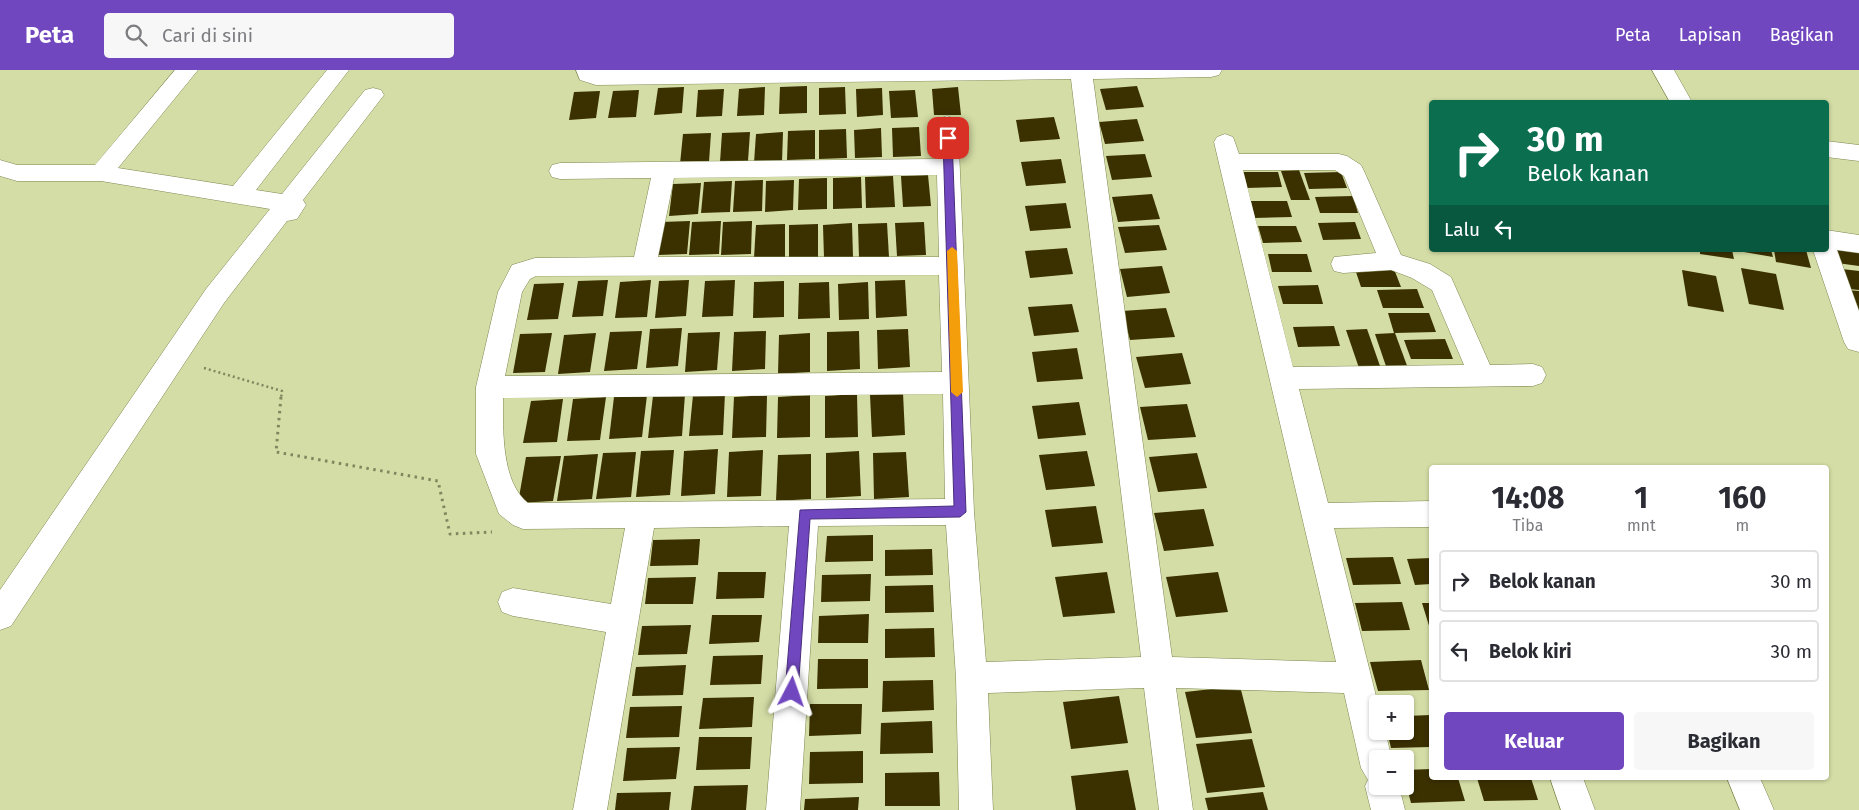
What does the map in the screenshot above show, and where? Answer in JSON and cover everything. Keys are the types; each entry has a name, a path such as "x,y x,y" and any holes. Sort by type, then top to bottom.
{"street":[{"path":"102,173 187,70"},
{"path":"239,196 338,70"},
{"path":"587,70 588,75 596,78 706,73 1211,70"},
{"path":"1663,70 1680,100"},
{"path":"1081,71 1176,810"},
{"path":"0,616 215,296 373,95 294,205 163,404"},
{"path":"947,124 960,512 972,678 976,810"},
{"path":"1829,149 1859,153"},
{"path":"1374,750 1228,152 1339,162 1352,171 1392,261"},
{"path":"560,171 664,168 948,167"},
{"path":"0,168 17,173 102,173 294,205"},
{"path":"644,267 664,168"},
{"path":"1829,239 1859,244"},
{"path":"1826,252 1857,342"},
{"path":"1343,264 1392,261 1421,271 1442,284 1482,376"},
{"path":"952,266 535,267 522,272 510,292 489,387 490,454 509,505 523,516 641,517 960,512"},
{"path":"1283,378 1533,375"},
{"path":"489,387 957,383"},
{"path":"783,810 804,514"},
{"path":"1316,516 1429,514"},
{"path":"590,810 641,517"},
{"path":"513,602 623,620"},
{"path":"972,678 1158,672 1356,678"},
{"path":"1567,780 1578,810"},
{"path":"1745,780 1757,810"},
{"path":"1384,795 1388,810"}],"path":[{"path":"174,359 282,391 276,452 438,481 450,534 501,531"}],"building":[{"path":"807,86 807,113 779,114 780,87"},
{"path":"1137,86 1144,107 1106,110 1100,89"},
{"path":"684,87 682,113 654,115 658,88"},
{"path":"765,87 764,115 737,116 739,89"},
{"path":"845,87 846,114 819,115 819,88"},
{"path":"958,87 961,115 934,115 932,89"},
{"path":"882,88 883,115 857,117 856,89"},
{"path":"724,89 722,116 696,117 698,90"},
{"path":"639,90 636,117 608,118 613,91"},
{"path":"915,90 918,117 891,118 889,91"},
{"path":"600,91 596,118 569,120 574,92"},
{"path":"1054,117 1060,139 1020,142 1016,120"},
{"path":"1137,119 1144,141 1105,144 1099,122"},
{"path":"919,127 921,156 893,157 892,128"},
{"path":"881,128 882,157 855,158 854,130"},
{"path":"846,129 847,158 819,159 819,130"},
{"path":"815,130 815,159 787,160 788,131"},
{"path":"750,132 748,161 720,162 722,133"},
{"path":"783,132 782,162 754,163 756,134"},
{"path":"711,133 709,162 680,164 683,134"},
{"path":"1145,154 1152,177 1112,180 1106,156"},
{"path":"1061,159 1066,183 1026,186 1021,162"},
{"path":"1299,170 1310,200 1291,200 1281,171"},
{"path":"1241,172 1278,172 1282,187 1246,188"},
{"path":"1341,172 1347,188 1309,189 1304,173"},
{"path":"928,175 931,206 903,207 901,176"},
{"path":"893,176 895,207 866,208 865,177"},
{"path":"861,177 862,208 833,209 833,178"},
{"path":"827,178 827,209 798,210 799,179"},
{"path":"763,180 762,211 733,212 735,181"},
{"path":"794,180 793,210 765,212 766,181"},
{"path":"732,181 730,212 701,213 704,182"},
{"path":"701,183 698,214 669,216 673,184"},
{"path":"1152,194 1160,219 1118,222 1112,197"},
{"path":"1353,196 1358,213 1320,213 1315,197"},
{"path":"1250,201 1287,201 1292,217 1254,218"},
{"path":"1066,203 1071,228 1030,231 1025,206"},
{"path":"690,221 687,254 657,255 661,222"},
{"path":"721,221 719,254 689,255 692,222"},
{"path":"752,221 751,254 721,255 723,222"},
{"path":"924,222 926,255 897,256 895,223"},
{"path":"1355,222 1361,239 1323,240 1318,223"},
{"path":"852,223 853,257 824,258 823,225"},
{"path":"887,223 889,257 859,258 858,224"},
{"path":"785,224 785,257 754,258 756,225"},
{"path":"818,224 818,257 789,258 789,225"},
{"path":"1159,225 1167,250 1125,253 1118,227"},
{"path":"1258,226 1296,226 1302,242 1263,243"},
{"path":"1830,244 1859,248 1859,266 1837,263"},
{"path":"1067,248 1073,274 1030,278 1025,251"},
{"path":"1700,252 1732,252 1734,259 1700,254"},
{"path":"1744,252 1772,252 1773,257"},
{"path":"1774,252 1807,252 1811,268 1776,262"},
{"path":"1268,254 1307,254 1312,272 1272,272"},
{"path":"1162,266 1170,293 1127,297 1120,269"},
{"path":"1741,268 1776,274 1784,310 1749,304"},
{"path":"1355,269 1394,269 1401,287 1361,287"},
{"path":"1842,269 1859,271 1859,290 1849,289"},
{"path":"1682,270 1716,276 1724,312 1688,306"},
{"path":"608,280 603,316 572,317 578,281"},
{"path":"651,280 647,317 615,318 620,282"},
{"path":"689,280 686,316 655,318 659,281"},
{"path":"735,280 733,316 702,317 705,281"},
{"path":"905,280 907,316 876,318 875,281"},
{"path":"784,281 784,317 753,318 754,282"},
{"path":"829,282 830,318 798,319 799,283"},
{"path":"868,282 869,319 839,320 838,284"},
{"path":"564,283 558,319 527,320 534,284"},
{"path":"1318,285 1323,304 1283,304 1278,286"},
{"path":"1417,289 1424,308 1383,308 1377,290"},
{"path":"1847,290 1859,291 1859,311"},
{"path":"1072,304 1079,332 1034,336 1028,307"},
{"path":"1166,308 1175,337 1130,340 1122,311"},
{"path":"1388,313 1429,313 1436,332 1394,333"},
{"path":"1334,326 1340,346 1298,347 1293,327"},
{"path":"682,328 678,366 646,368 650,329"},
{"path":"908,329 910,367 878,369 877,330"},
{"path":"1367,329 1380,366 1359,368 1346,330"},
{"path":"642,331 637,369 604,371 610,332"},
{"path":"766,331 765,369 732,371 734,332"},
{"path":"859,331 860,369 827,371 827,332"},
{"path":"720,332 717,370 685,372 688,333"},
{"path":"552,333 545,372 513,373 520,334"},
{"path":"596,333 590,372 558,374 564,335"},
{"path":"810,333 810,372 778,374 779,335"},
{"path":"1395,333 1409,371 1388,372 1375,334"},
{"path":"1445,339 1453,359 1411,359 1404,340"},
{"path":"1077,348 1083,379 1037,382 1032,352"},
{"path":"1182,353 1191,384 1145,388 1136,357"},
{"path":"725,393 723,435 689,436 693,395"},
{"path":"903,393 905,435 872,437 870,395"},
{"path":"685,394 682,436 648,438 653,396"},
{"path":"857,394 858,437 825,438 825,396"},
{"path":"647,395 642,437 609,439 614,397"},
{"path":"767,395 766,437 732,438 734,397"},
{"path":"810,395 810,437 777,438 778,397"},
{"path":"606,397 600,440 567,441 573,399"},
{"path":"563,399 557,442 523,443 531,401"},
{"path":"1079,402 1086,435 1038,439 1032,406"},
{"path":"1187,404 1196,437 1148,440 1140,407"},
{"path":"718,449 715,494 681,496 684,451"},
{"path":"674,450 670,495 636,497 641,451"},
{"path":"763,450 761,496 727,497 729,452"},
{"path":"859,451 861,496 826,498 826,453"},
{"path":"1087,451 1095,486 1046,490 1039,455"},
{"path":"636,452 631,497 596,499 603,453"},
{"path":"906,452 909,497 874,499 873,453"},
{"path":"1197,453 1207,488 1158,492 1149,457"},
{"path":"598,454 592,499 557,501 564,456"},
{"path":"811,454 811,499 776,501 778,455"},
{"path":"561,456 553,501 518,503 526,457"},
{"path":"1096,506 1103,543 1052,547 1045,510"},
{"path":"1204,509 1214,546 1164,551 1154,513"},
{"path":"873,535 873,561 825,562 827,536"},
{"path":"700,539 698,565 650,566 653,540"},
{"path":"932,549 933,575 885,576 885,550"},
{"path":"1393,557 1401,584 1353,585 1346,558"},
{"path":"1429,558 1429,584 1415,585 1407,559"},
{"path":"718,572 766,572 764,598 716,599"},
{"path":"1107,572 1115,613 1063,617 1055,577"},
{"path":"1218,572 1228,612 1176,617 1166,577"},
{"path":"871,574 870,601 821,602 822,575"},
{"path":"696,577 693,604 645,604 648,578"},
{"path":"933,585 934,612 885,613 885,586"},
{"path":"1402,602 1410,630 1362,631 1355,603"},
{"path":"1422,603 1429,603 1429,626"},
{"path":"869,614 868,643 818,643 819,616"},
{"path":"712,615 762,615 759,642 709,644"},
{"path":"691,625 687,654 638,655 642,626"},
{"path":"934,628 935,657 885,658 885,629"},
{"path":"763,655 761,684 710,685 713,656"},
{"path":"818,659 868,659 868,688 817,689"},
{"path":"1421,660 1429,690 1378,691 1370,662"},
{"path":"686,665 683,695 632,696 636,667"},
{"path":"933,680 934,710 882,712 883,681"},
{"path":"1240,686 1252,733 1196,738 1185,692"},
{"path":"1119,696 1128,743 1071,749 1063,702"},
{"path":"754,697 752,727 699,729 703,698"},
{"path":"810,704 862,704 861,734 809,736"},
{"path":"682,706 679,737 626,738 630,707"},
{"path":"1429,715 1429,747 1391,748 1389,740 1414,740 1414,716"},
{"path":"932,721 933,753 880,754 881,723"},
{"path":"699,737 752,737 750,769 696,770"},
{"path":"1252,739 1265,787 1207,793 1196,744"},
{"path":"680,747 676,779 623,781 627,748"},
{"path":"863,751 863,783 809,784 810,752"},
{"path":"1429,769 1429,780 1459,780 1465,801 1411,803 1409,795 1414,795 1414,770"},
{"path":"1128,770 1136,810 1076,810 1071,776"},
{"path":"939,772 940,806 885,806 885,773"},
{"path":"1478,780 1532,780 1538,800 1484,801"},
{"path":"748,785 746,810 691,810 694,786"},
{"path":"671,792 669,810 615,810 617,793"},
{"path":"1263,792 1268,810 1208,810 1205,798"},
{"path":"859,797 858,810 804,810 805,799"}],"slow traffic":[{"path":"952,251 957,392"}],"route":[{"path":"792,692 804,514 960,512 948,138"}]}
